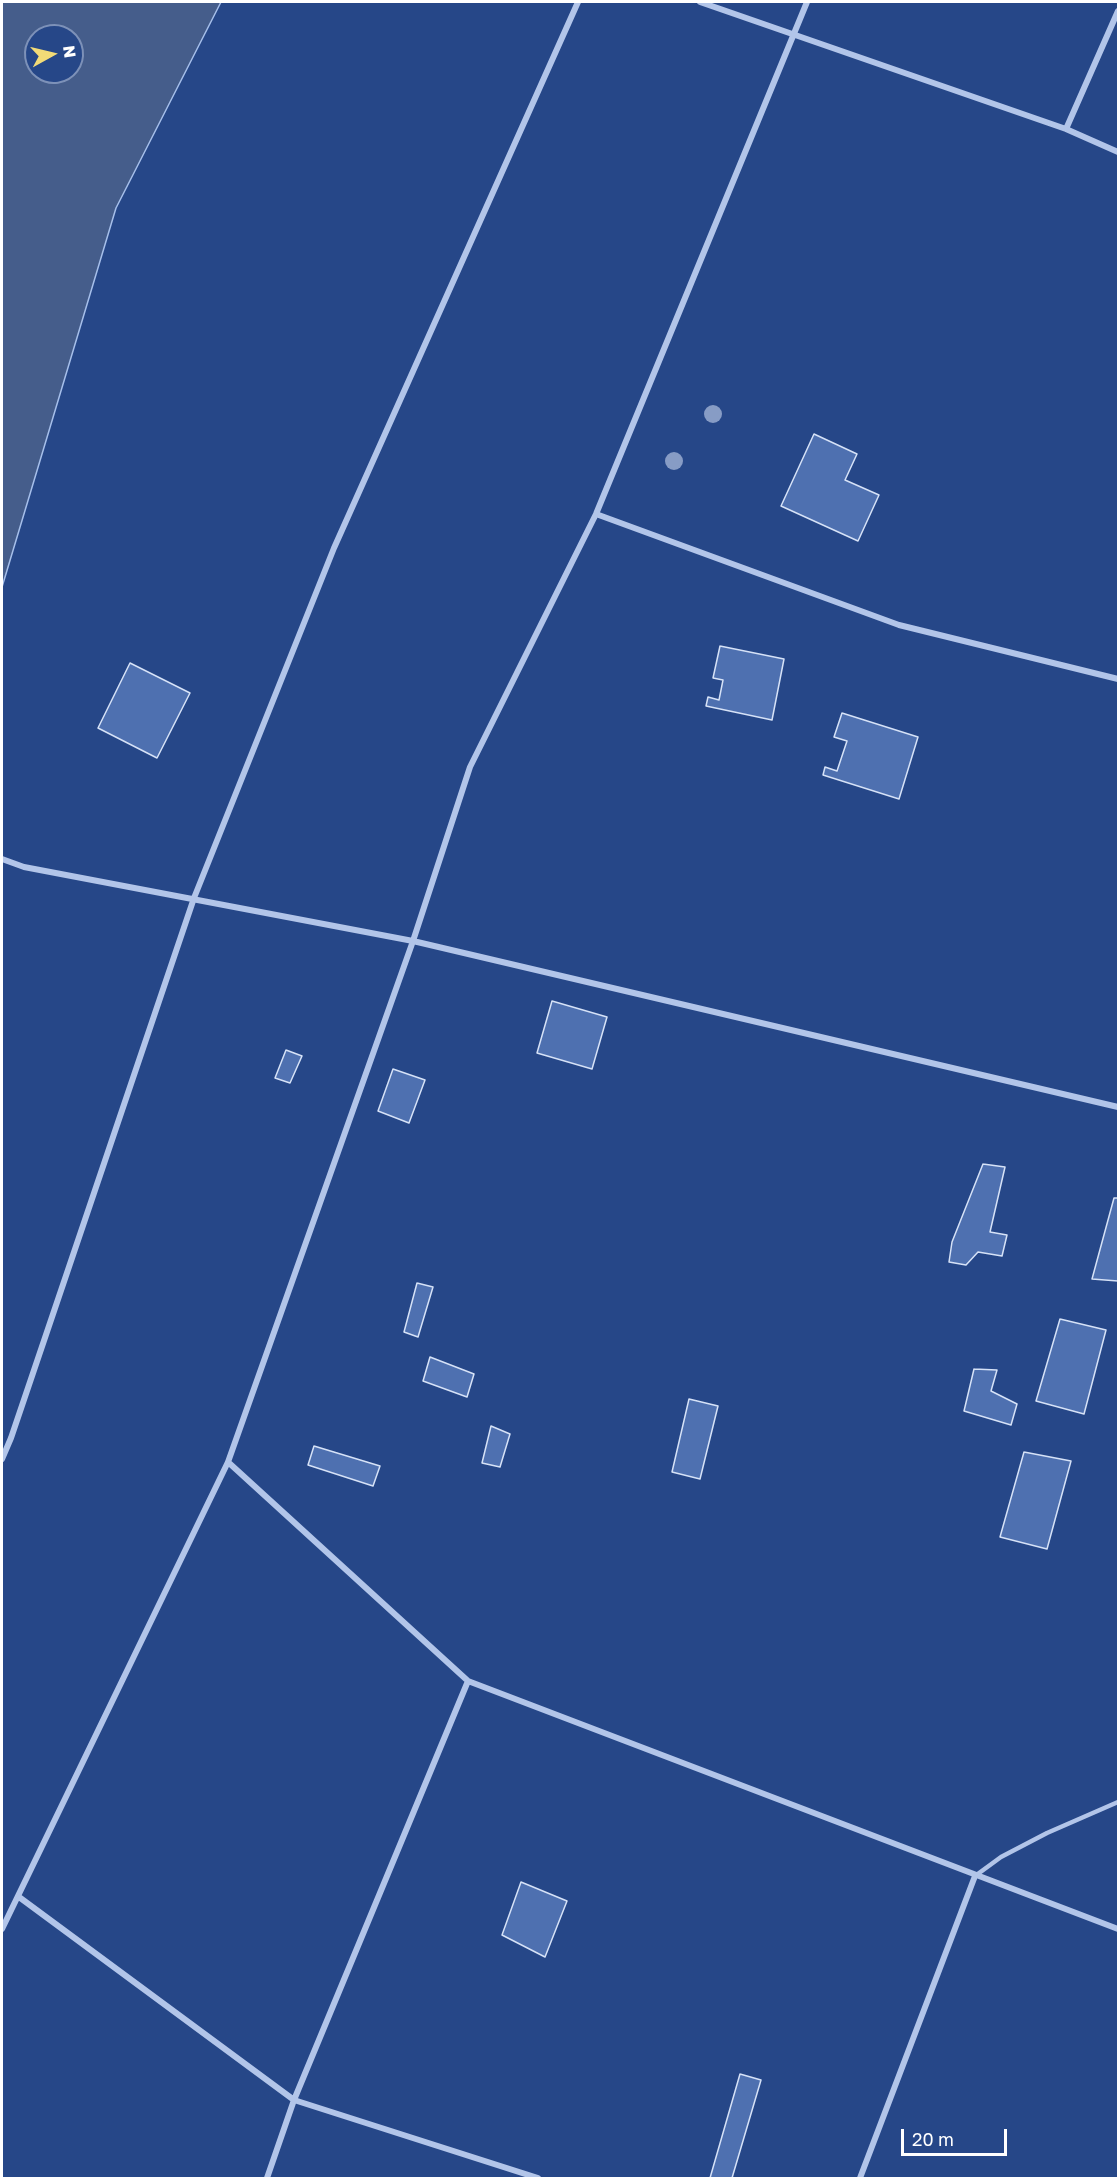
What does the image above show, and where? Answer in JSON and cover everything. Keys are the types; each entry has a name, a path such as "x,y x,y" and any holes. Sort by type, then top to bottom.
{"street":[{"path":"2,1459 194,898 334,548 578,2"},
{"path":"700,2 1066,129 1119,152"},
{"path":"2,1929 228,1462 413,941 470,767 596,514 807,2"},
{"path":"1066,129 1119,11"},
{"path":"596,514 899,625 1119,679"},
{"path":"2,859 24,867 413,941 1119,1107"},
{"path":"228,1462 468,1681 1119,1929"},
{"path":"267,2178 294,2100 468,1681"},
{"path":"860,2178 975,1876"},
{"path":"19,1897 294,2100 538,2178"}],"lane":[{"path":"975,1876 1001,1857 1047,1833 1119,1802"}],"water":[{"path":"2,2 221,2 116,208 2,587"}],"building":[{"path":"814,434 857,454 845,480 879,495 858,541 781,506"},
{"path":"720,646 784,659 772,720 706,706 708,697 719,700 723,680 713,678"},
{"path":"130,663 190,693 157,758 98,728"},
{"path":"842,713 918,737 899,799 823,775 825,767 837,771 847,741 834,737"},
{"path":"552,1001 607,1017 592,1069 537,1053"},
{"path":"286,1050 302,1056 290,1083 275,1078"},
{"path":"393,1069 425,1080 409,1123 378,1111"},
{"path":"983,1164 1005,1167 990,1232 1007,1235 1002,1256 978,1252 966,1265 949,1262 952,1242"},
{"path":"1114,1198 1118,1198 1118,1281 1092,1279"},
{"path":"417,1283 433,1287 418,1337 404,1332"},
{"path":"1060,1319 1106,1330 1084,1414 1036,1401"},
{"path":"430,1357 474,1374 467,1397 423,1381"},
{"path":"974,1369 997,1370 991,1391 1017,1404 1011,1425 964,1411"},
{"path":"689,1399 718,1406 700,1479 672,1472"},
{"path":"491,1426 510,1434 500,1467 482,1463"},
{"path":"314,1446 380,1466 373,1486 308,1465"},
{"path":"1024,1452 1071,1461 1047,1549 1000,1537"},
{"path":"521,1882 567,1901 545,1957 502,1935"},
{"path":"740,2074 761,2080 732,2178 710,2178"}]}
